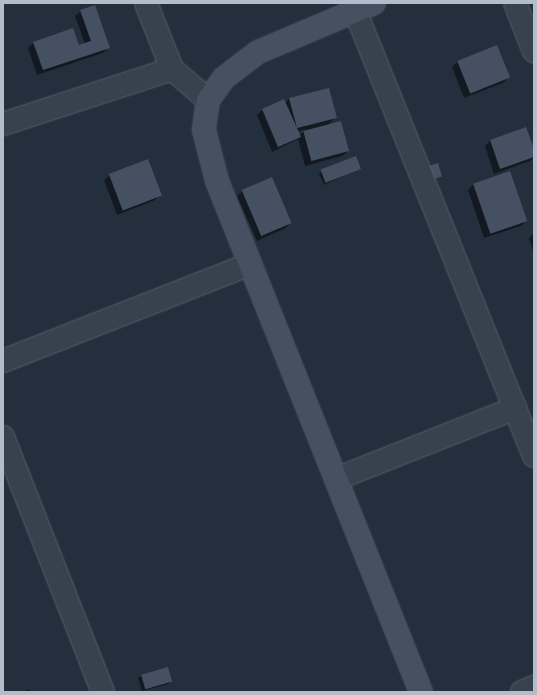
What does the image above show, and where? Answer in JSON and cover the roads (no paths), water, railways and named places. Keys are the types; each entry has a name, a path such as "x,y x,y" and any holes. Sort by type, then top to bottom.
{"street":[{"path":"146,3 172,69 208,100"},
{"path":"515,3 534,51"},
{"path":"421,692 217,181 204,130 208,100 224,78 258,52 360,6 534,456"},
{"path":"3,124 172,69"},
{"path":"3,361 250,264"},
{"path":"336,479 515,408"},
{"path":"3,437 103,692"},
{"path":"522,692 534,687"}]}
